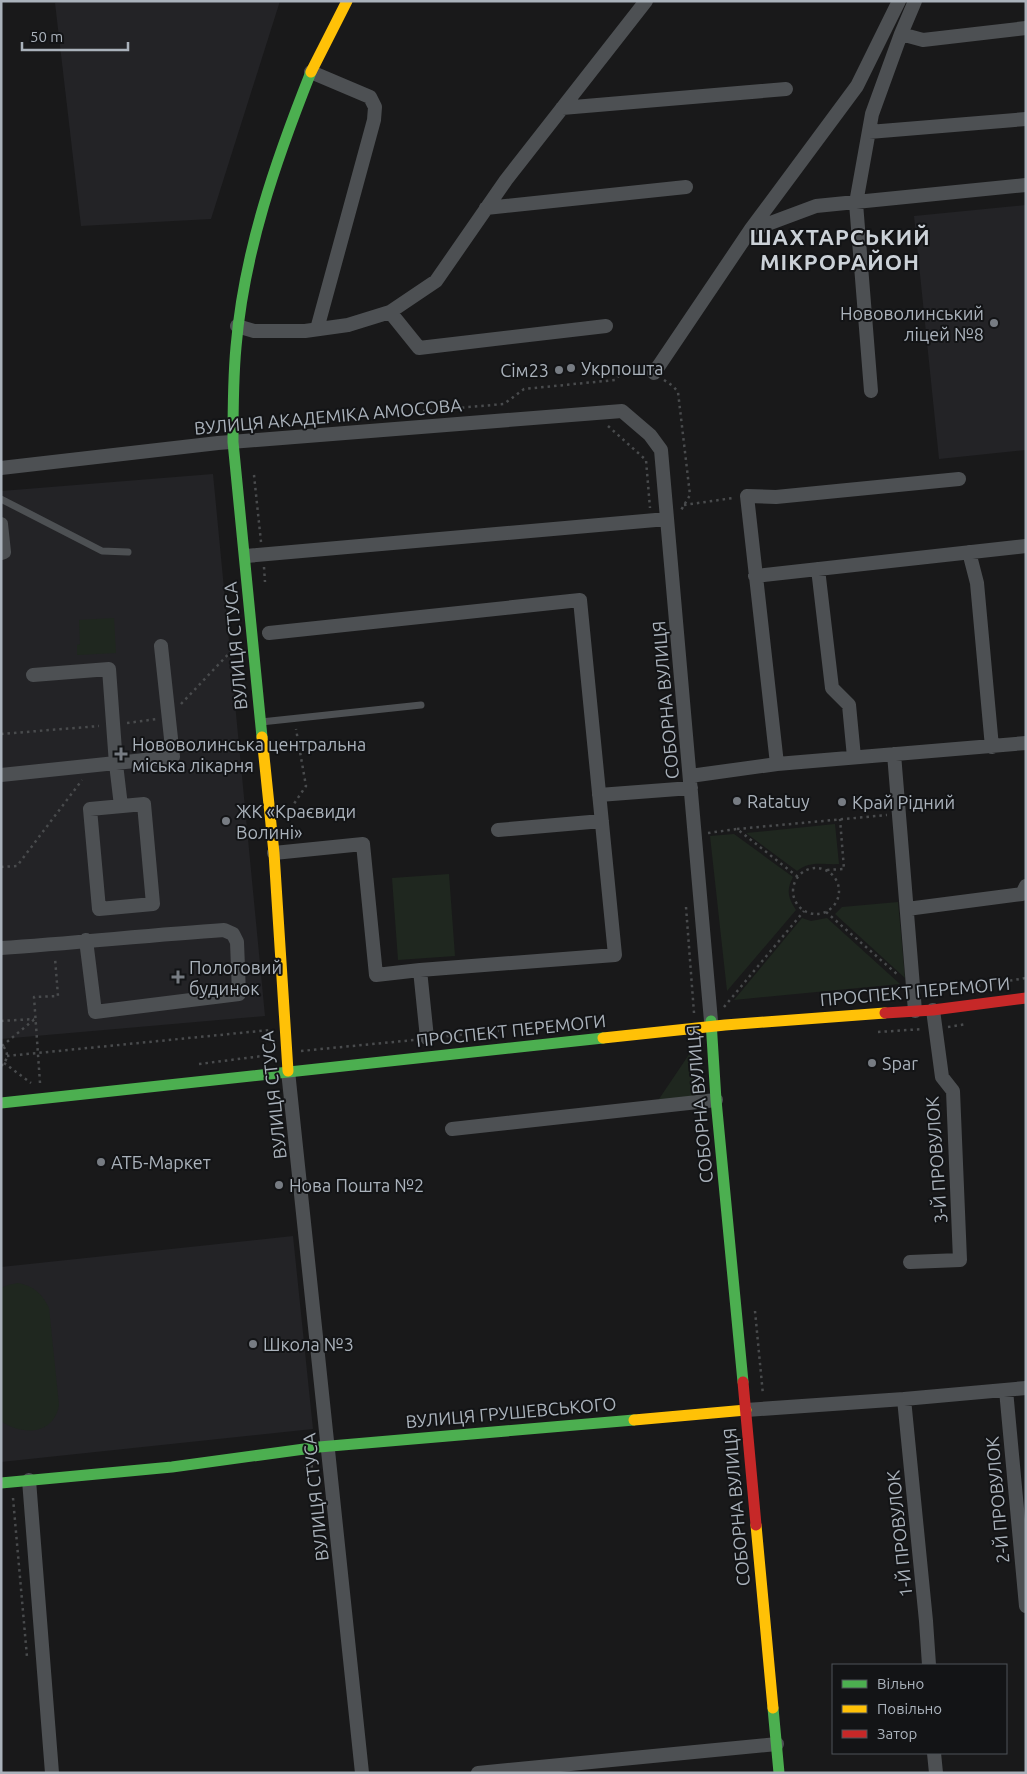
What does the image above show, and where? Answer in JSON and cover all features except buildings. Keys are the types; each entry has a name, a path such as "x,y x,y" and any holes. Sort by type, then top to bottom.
{"street":[{"name":"ВУЛИЦЯ СТУСА","path":"347,1 311,72 282,145 256,230 237,326 233,384 233,442 246,556 274,853 286,1053 331,1464 362,1773"},
{"path":"237,326 254,331 317,329 348,325 390,312 436,281 486,208 646,1"},
{"path":"654,373 750,229 857,86 898,1"},
{"path":"872,391 856,202 872,114 915,1"},
{"path":"901,34 924,40 1026,28"},
{"path":"311,72 370,97 375,108 374,120 317,329"},
{"path":"562,108 786,89"},
{"path":"869,132 1026,119"},
{"path":"750,229 816,206 1026,185"},
{"path":"486,208 686,186"},
{"path":"390,312 419,348 606,326"},
{"name":"ВУЛИЦЯ АКАДЕМІКА АМОСОВА","path":"1,468 233,442 622,411 650,435"},
{"name":"СОБОРНА ВУЛИЦЯ","path":"650,435 661,450 691,782 716,1100 779,1773"},
{"path":"776,764 747,496 776,497 959,479"},
{"path":"246,556 667,519"},
{"path":"1,524 4,552 1,553"},
{"path":"755,576 1026,546"},
{"path":"969,552 977,583 992,747"},
{"path":"818,569 832,688 849,705 854,757"},
{"path":"269,633 580,600 615,955 376,975 363,844 274,853"},
{"path":"1,775 172,757 161,646"},
{"path":"33,675 109,669 121,806"},
{"path":"599,795 691,782 776,764 1026,743"},
{"path":"894,754 915,1011"},
{"path":"144,804 153,904 99,909 90,809 121,806 144,804"},
{"path":"498,830 602,821"},
{"path":"907,909 1022,894 1026,886"},
{"path":"1,948 86,940 224,930 233,934 237,942 239,994 95,1012 86,940"},
{"path":"420,970 427,1038"},
{"name":"ПРОСПЕКТ ПЕРЕМОГИ","path":"1,1103 711,1024 933,1010 1026,998"},
{"name":"3-Й ПРОВУЛОК","path":"910,1262 960,1260 953,1092 942,1078 933,1010"},
{"path":"452,1129 716,1100"},
{"name":"ВУЛИЦЯ ГРУШЕВСЬКОГО","path":"1,1483 172,1467 329,1447 746,1410 1026,1388"},
{"name":"2-Й ПРОВУЛОК","path":"1006,1390 1026,1606"},
{"name":"1-Й ПРОВУЛОК","path":"904,1399 929,1664"},
{"path":"29,1480 52,1773"},
{"path":"478,1773 777,1744"},
{"path":"934,1754 936,1773"}],"lane":[{"path":"1,500 102,552 128,552"},
{"path":"261,722 421,706"}],"path":[{"path":"416,412 504,404 524,389 615,380 625,369 645,367 673,386 678,392"},
{"path":"684,505 747,496"},
{"path":"1,734 113,725 168,718 239,643"},
{"path":"1,868 17,866 94,766"},
{"path":"703,833 899,814"},
{"path":"825,870 844,868 840,819"},
{"path":"737,829 798,877"},
{"path":"818,868 832,874 839,887 837,902 832,908 819,914 811,914 804,911 794,899 793,891 798,877 804,872 818,868"},
{"path":"723,1008 804,911"},
{"path":"826,912 914,989"},
{"path":"40,1084 34,997 58,996 54,944"},
{"path":"1,1022 36,1018"},
{"path":"33,1084 3,1065 7,1056 2,1046 36,1018"},
{"path":"7,1056 271,1030"},
{"path":"301,1467 331,1464"},
{"path":"7,1496 13,1495 28,1664"}],"shaded area":[{"path":"69,1 280,1 211,219 81,226 55,3"},
{"path":"1026,205 1026,450 939,459 914,216"},
{"name":"Нововолинська центральна міська лікарня","path":"213,474 265,1016 1,1039 1,491"},
{"path":"114,618 116,653 77,655 77,645 80,644 79,620"},
{"path":"835,824 839,864 812,864 797,871 746,833"},
{"path":"734,834 793,877 789,886 789,894 796,910 727,991 710,836"},
{"path":"449,874 455,956 398,960 392,878"},
{"path":"898,902 905,978 835,914 842,907"},
{"path":"802,918 811,921 827,918 900,984 734,1000"},
{"path":"694,1047 698,1100 655,1105"},
{"path":"293,1236 313,1429 1,1462 1,1267"},
{"path":"18,1283 36,1291 49,1308 59,1405 56,1415 51,1422 36,1430 18,1429 1,1421 1,1288"}],"traffic: fast":[{"path":"262,737 233,442 235,359 246,276 263,206 311,72"},
{"path":"711,1021 716,1100 743,1382"},
{"path":"1,1103 603,1038"},
{"path":"1,1483 172,1467 319,1447 634,1420"},
{"path":"773,1708 779,1773"}],"traffic: slow":[{"path":"311,72 347,1"},
{"path":"262,737 274,853 288,1071"},
{"path":"603,1038 725,1025 885,1013"},
{"path":"634,1420 746,1410"},
{"path":"756,1525 773,1708"}],"traffic: jam":[{"path":"885,1013 933,1010 1026,998"},
{"path":"743,1382 756,1525"}],"place":[{"name":"Нововолинський ліцей №8","path":"994,323"},
{"name":"Укрпошта","path":"571,368"},
{"name":"Сім23","path":"559,370"},
{"name":"Нововолинська центральна міська лікарня","path":"121,754"},
{"name":"Ratatuy","path":"737,801"},
{"name":"Край Рідний","path":"842,802"},
{"name":"ЖК «Краєвиди Волині»","path":"226,821"},
{"name":"Пологовий будинок","path":"178,977"},
{"name":"Spar","path":"872,1063"},
{"name":"АТБ-Маркет","path":"101,1162"},
{"name":"Нова Пошта №2","path":"279,1185"},
{"name":"Школа №3","path":"253,1344"}],"district":[{"name":"ШАХТАРСЬКИЙ МІКРОРАЙОН","path":"840,248"}]}
